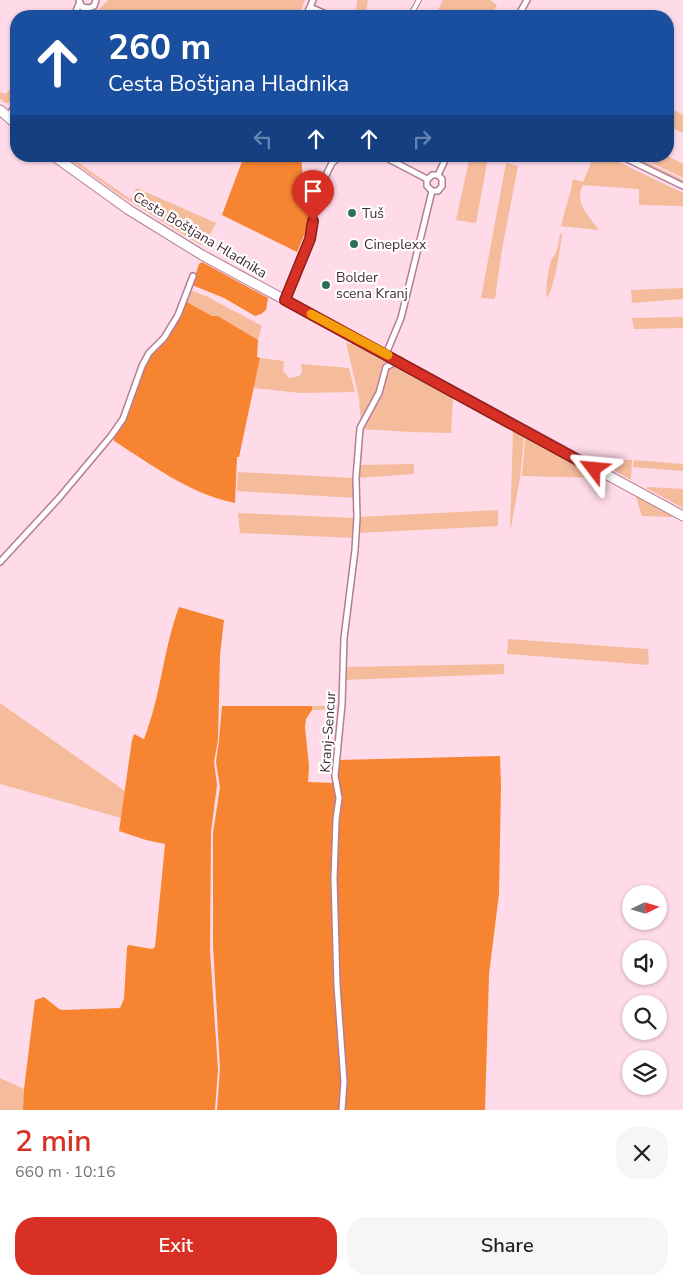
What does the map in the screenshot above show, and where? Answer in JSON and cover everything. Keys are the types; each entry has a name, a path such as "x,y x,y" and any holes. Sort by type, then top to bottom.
{"main road":[{"path":"0,110 8,117"},
{"name":"Cesta Boštjana Hladnika","path":"62,162 102,191 182,243 683,516"}],"street":[{"path":"79,2 86,8 94,6 96,0"},
{"path":"309,10 312,0"},
{"path":"310,7 317,10"},
{"path":"285,300 310,239 316,199 333,162"},
{"path":"394,162 427,179"},
{"path":"438,176 444,162"},
{"path":"633,162 683,186"},
{"path":"427,179 432,175 442,179 442,186 438,190 432,191"},
{"path":"427,179 427,186 432,191"},
{"path":"386,354 402,318 432,191"},
{"path":"0,562 59,498 112,436 122,421 148,353 164,338 178,315 193,276"},
{"name":"Kranj-Sencur","path":"342,1110 344,1089 337,985 334,879 336,820 339,798 335,776 342,704 343,654 355,550 356,478 360,428 379,393 386,367 392,364"}],"shaded area":[{"path":"108,0 305,0 301,10 98,10"},
{"path":"357,0 368,0 366,10 356,10"},
{"path":"443,0 490,0 497,5 494,10 438,10"},
{"path":"10,90 9,103 5,103 0,99 0,92 6,94"},
{"path":"674,110 683,115 683,133 674,129"},
{"path":"674,159 683,164 683,178 650,162 674,162"},
{"path":"73,162 78,162 130,199 137,188 216,223 204,245 199,244 121,196"},
{"path":"242,162 302,162 304,191 307,191 312,200 310,205 310,221 297,252 222,215"},
{"path":"469,162 487,162 476,223 456,220"},
{"path":"591,162 618,162 683,193 683,206 639,205 639,189 583,185 580,198 581,203 599,230 561,226 573,179 583,182"},
{"path":"642,162 647,162 683,180 683,182"},
{"path":"506,163 518,166 502,249 495,299 481,298"},
{"path":"560,233 562,234 557,267 547,298 549,267 557,251"},
{"path":"202,262 268,298 266,310 255,316 224,298 192,285 199,264"},
{"path":"683,288 683,299 632,303 631,290"},
{"path":"190,290 206,296 262,326 258,340 218,316 212,316 185,301"},
{"path":"185,301 212,316 218,316 258,340 257,357 260,358 239,457 237,457 235,503 202,493 172,478 114,441 112,433 124,410 140,365 162,337"},
{"path":"683,317 683,328 634,329 632,318"},
{"path":"346,343 352,344 385,362 380,387 361,423 359,398"},
{"path":"260,358 284,361 283,371 289,378 299,376 302,372 301,364 349,368 355,392 300,393 253,388"},
{"path":"407,360 523,424 413,364"},
{"path":"392,366 453,398 451,433 361,429 387,369"},
{"path":"513,431 523,436 524,439 520,478 510,532"},
{"path":"527,438 601,478 522,476 525,439"},
{"path":"595,458 632,460 631,480 595,460"},
{"path":"634,460 683,464 683,471 633,467"},
{"path":"414,464 414,474 357,478 358,465"},
{"path":"238,472 354,478 355,498 237,491"},
{"path":"646,488 683,489 683,508"},
{"path":"638,496 674,515 674,517 642,516 636,497"},
{"path":"498,510 498,526 358,533 358,517"},
{"path":"238,513 355,518 355,538 240,533"},
{"path":"179,607 224,620 220,655 218,740 214,762 217,785 211,832 210,951 218,1070 215,1110 23,1110 35,1000 44,997 63,1010 120,1008 124,999 127,947 129,945 152,949 155,947 165,844 119,831 132,740 134,734 144,739 150,723 169,640"},
{"path":"508,639 648,649 649,665 507,654"},
{"path":"504,664 504,674 344,680 344,667"},
{"path":"0,703 125,791 121,818 0,784"},
{"path":"222,706 312,706 312,710 306,719 305,727 309,766 308,782 335,783 337,781 338,760 500,756 499,894 489,974 485,1110 217,1110 220,1068 213,945 213,833 220,787 216,762"},
{"path":"312,706 339,706 338,709 312,710"},
{"path":"0,1078 24,1089 23,1110 0,1110"}],"slow traffic":[{"path":"311,314 388,355"}],"place":[{"name":"Tuš","path":"352,213"},
{"name":"Cineplexx","path":"354,244"},
{"name":"Bolder scena Kranj","path":"326,285"}],"route":[{"path":"313,221 310,239 285,300 594,469"}]}
